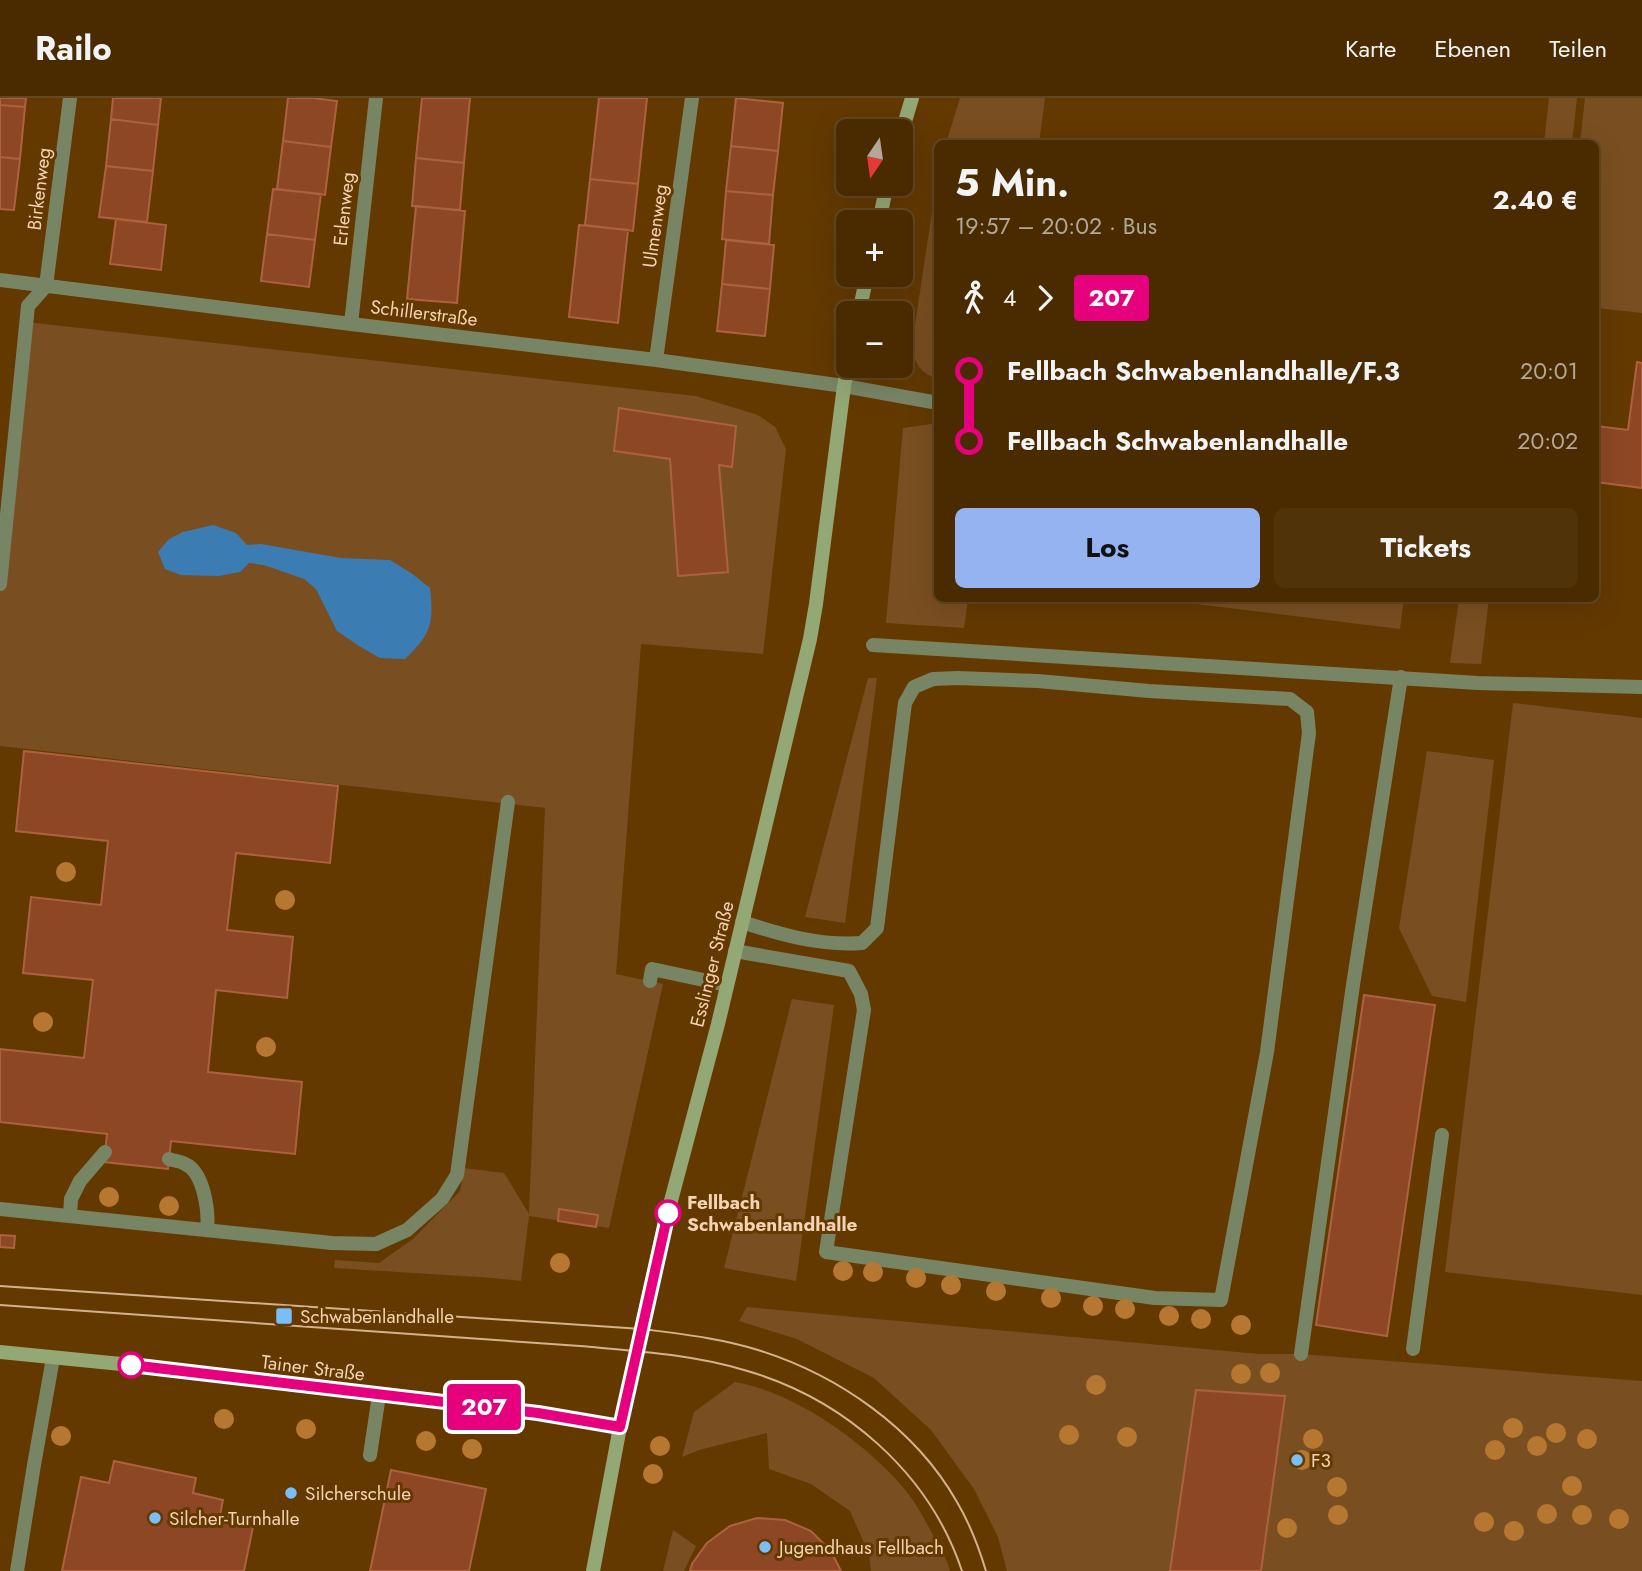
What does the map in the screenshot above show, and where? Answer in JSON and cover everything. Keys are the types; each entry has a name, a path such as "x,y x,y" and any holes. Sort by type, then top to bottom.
{"main road":[{"path":"906,119 912,98"},
{"name":"Esslinger Straße","path":"593,1571 620,1427 664,1227 727,985 810,639 846,378"},
{"name":"Tainer Straße","path":"0,1352 538,1413 620,1427"}],"street":[{"name":"Birkenweg","path":"46,286 70,98"},
{"name":"Erlenweg","path":"351,324 376,98"},
{"name":"Ulmenweg","path":"656,360 692,98"},
{"name":"Schillerstraße","path":"0,280 656,360 844,386 934,402"},
{"path":"0,584 27,306 46,286"},
{"path":"873,645 1478,682 1642,687"},
{"path":"1301,1354 1353,985 1401,677"},
{"path":"735,951 849,971 862,994 864,1010 826,1252 1154,1298 1221,1300 1267,1052 1309,733 1307,712 1290,699 1038,681 933,679 914,687 905,703 877,928 862,943 843,944 783,935 742,922"},
{"path":"0,1209 332,1243 376,1244 407,1230 442,1199 457,1175 509,802"},
{"path":"650,981 652,969 727,985"},
{"path":"1413,1349 1442,1135"},
{"path":"70,1216 71,1199 80,1181 105,1152"},
{"path":"169,1159 188,1164 199,1180 206,1201 207,1230"},
{"path":"17,1571 53,1358"},
{"path":"370,1455 379,1395"}],"shaded area":[{"path":"960,98 1045,98 1039,140 947,140"},
{"path":"1549,98 1577,98 1572,140 1544,140"},
{"path":"1585,98 1642,98 1642,313 1599,308 1599,140 1580,140"},
{"path":"934,199 934,378 919,367 913,338"},
{"path":"26,322 696,396 758,415 775,427 786,449 763,654 641,644 616,974 663,984 609,1228 529,1216 521,1281 334,1268 335,1260 379,1263 413,1239 460,1191 464,1168 504,1173 529,1214 545,808 0,746 0,582"},
{"path":"934,424 934,602 968,602 964,628 886,623 903,428"},
{"path":"1180,602 1403,602 1400,629"},
{"path":"1459,602 1489,602 1481,664 1450,663"},
{"path":"868,678 877,678 845,923 805,917"},
{"path":"1513,703 1642,718 1642,1295 1445,1272"},
{"path":"1427,751 1494,760 1466,1002 1432,996 1399,928"},
{"path":"792,999 834,1005 796,1281 724,1268"},
{"name":"F3","path":"747,1307 1259,1354 1301,1354 1642,1381 1642,1571 1007,1571 998,1537 974,1489 931,1430 874,1378 797,1339 739,1321"},
{"path":"735,1382 758,1387 803,1407 868,1452 911,1498 941,1549 950,1571 871,1571 869,1554 850,1511 811,1484 769,1469 767,1433 699,1450 682,1457 694,1412"},
{"path":"673,1530 696,1546 684,1571 663,1571"}],"water":[{"path":"213,525 236,533 247,545 261,544 341,558 390,560 430,588 429,628 405,659 380,658 337,631 316,589 304,579 264,565 249,563 240,572 219,576 181,575 165,569 158,552 169,539 183,532"}],"building":[{"path":"0,98 26,98 25,107 0,105"},
{"path":"113,98 161,98 158,125 111,119"},
{"path":"288,98 337,101 331,147 283,141"},
{"path":"422,98 470,98 464,163 416,158"},
{"path":"599,98 647,98 638,184 590,179"},
{"path":"736,98 783,103 778,151 731,146"},
{"path":"0,105 25,107 20,159 0,157"},
{"path":"111,119 158,125 153,171 106,166"},
{"path":"283,141 331,147 325,195 277,189"},
{"path":"731,146 778,151 773,195 726,191"},
{"path":"0,157 20,159 14,210 0,209"},
{"path":"416,158 464,163 460,210 412,206"},
{"path":"106,166 153,171 147,222 99,217"},
{"path":"590,179 638,184 633,231 585,225"},
{"path":"273,189 321,194 315,240 267,234"},
{"path":"726,191 773,195 769,244 722,239"},
{"path":"416,206 465,211 457,303 407,299"},
{"path":"116,219 166,225 161,270 110,264"},
{"path":"579,225 628,230 618,323 569,317"},
{"path":"267,234 315,240 309,287 261,281"},
{"path":"726,240 774,245 770,289 722,284"},
{"path":"722,284 770,289 765,336 717,331"},
{"path":"1637,362 1642,363 1642,488 1599,482 1599,426 1628,430"},
{"path":"619,408 736,426 732,467 719,465 728,572 678,576 670,459 614,451"},
{"path":"24,751 338,786 330,863 236,853 227,930 293,937 287,998 216,990 208,1072 302,1082 295,1154 171,1141 168,1169 104,1162 107,1134 0,1122 0,1049 84,1058 93,980 23,973 31,897 101,905 108,841 16,831"},
{"path":"1364,995 1435,1005 1387,1336 1316,1325"},
{"path":"559,1209 598,1215 596,1227 558,1221"},
{"path":"0,1235 15,1236 14,1248 0,1247"},
{"name":"F3","path":"1196,1390 1285,1396 1261,1571 1170,1571"},
{"name":"Silcher-Turnhalle","path":"114,1461 196,1478 193,1493 223,1500 220,1515 254,1522 244,1571 62,1571 81,1477 109,1483"},
{"name":"Silcherschule","path":"391,1470 486,1489 469,1571 370,1571"},
{"name":"Jugendhaus Fellbach","path":"757,1518 785,1520 811,1531 831,1551 841,1571 690,1571 707,1543 730,1526"}],"tram line":[{"path":"0,1286 642,1329 700,1337 758,1350 817,1374 872,1408 897,1428 940,1475 957,1502 974,1536 986,1571"},
{"path":"0,1305 580,1346 683,1357 744,1370 815,1399 878,1444 905,1471 928,1502 947,1535 962,1571"}],"bus line":[{"name":"207","path":"131,1365 538,1413 620,1427 668,1213"}],"place":[{"name":"Fellbach Schwabenlandhalle","path":"668,1213"},
{"name":"Schwabenlandhalle","path":"284,1316"},
{"name":"F3","path":"1297,1460"},
{"name":"Silcherschule","path":"291,1493"},
{"name":"Silcher-Turnhalle","path":"155,1518"},
{"name":"Jugendhaus Fellbach","path":"765,1547"}]}
